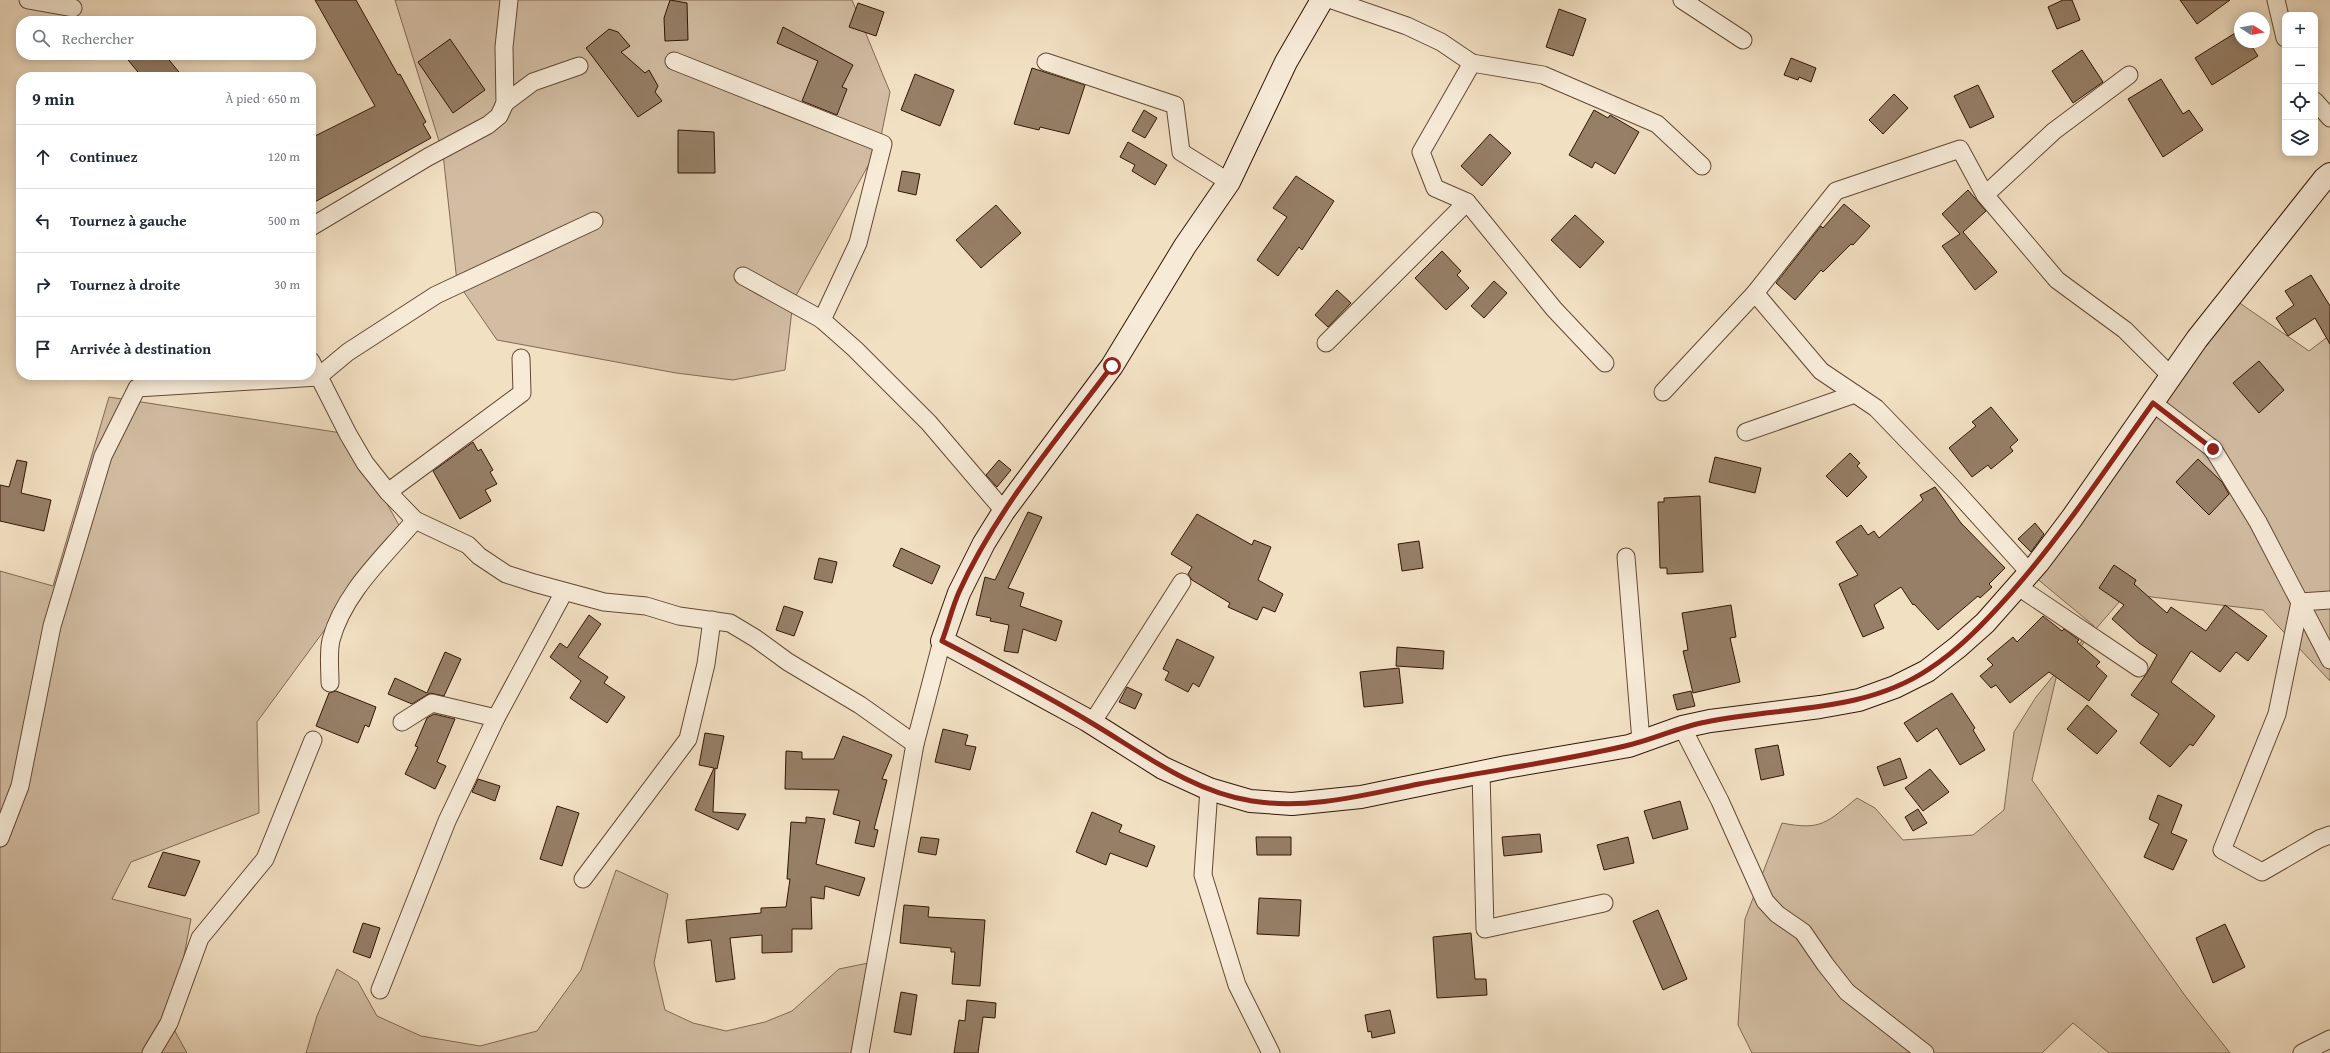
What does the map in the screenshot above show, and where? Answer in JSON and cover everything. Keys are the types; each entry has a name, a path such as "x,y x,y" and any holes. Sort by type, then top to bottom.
{"street":[{"path":"28,0 73,8"},
{"path":"316,223 428,157 488,125 499,116 505,103 504,47 509,0"},
{"path":"860,1053 915,744 942,641 959,593 984,543 1004,512 1112,366 1184,246 1229,182 1286,62 1322,0"},
{"path":"1332,0 1407,26 1441,42 1472,63 1543,75 1657,124 1702,166"},
{"path":"1682,0 1744,40"},
{"path":"2276,0 2282,25"},
{"path":"674,61 883,144 858,244 822,320"},
{"path":"1046,62 1175,105 1181,152 1229,182"},
{"path":"1472,63 1421,152 1435,188 1466,202 1554,309 1605,363"},
{"path":"505,103 533,82 579,66"},
{"path":"1985,195 2054,130 2129,75"},
{"path":"2318,104 2330,118"},
{"path":"1663,392 1755,293 1836,192 1960,149 1985,195 2057,280 2126,330 2172,377"},
{"path":"942,641 1092,723 1163,768 1209,789 1250,801 1292,804 1361,797 1481,772 1622,747 1682,727 1710,721 1820,707 1859,700 1896,687 1927,671 1958,647 1985,622 2023,579 2072,518 2172,377 2197,339 2324,179 2330,174"},
{"path":"1326,343 1466,202"},
{"path":"318,377 348,352 436,295 594,221"},
{"path":"743,276 778,294 822,320 866,359 918,412 1004,512"},
{"path":"1755,293 1822,371 1876,408 1953,488 2023,579 2140,668"},
{"path":"388,492 522,393 521,358"},
{"path":"316,372 365,463 388,492 415,520 468,545 479,556 506,574 564,592 604,602 646,606 679,616 730,624 755,638 788,662 860,705 915,744"},
{"path":"0,838 20,786 52,626 103,456 137,388 269,380"},
{"path":"1746,432 1855,394"},
{"path":"2153,403 2213,449 2258,522 2330,660"},
{"path":"330,683 331,641 337,623 360,585 415,520"},
{"path":"1626,557 1641,741"},
{"path":"1092,723 1182,582"},
{"path":"380,990 447,821 496,718 564,592"},
{"path":"2300,602 2330,600"},
{"path":"2300,602 2277,714 2222,850 2262,872 2319,839 2330,835"},
{"path":"584,879 688,739 706,664 712,620"},
{"path":"402,722 432,703 496,718"},
{"path":"1682,727 1720,801 1766,901 1777,914 1803,932 1824,964 1847,992 1925,1053"},
{"path":"151,1053 169,1023 200,938 266,859 313,740"},
{"path":"1481,772 1485,929 1604,903"},
{"path":"1209,789 1203,875 1237,985 1271,1053"},
{"path":"2302,1053 2330,1040"}],"shaded area":[{"path":"395,0 852,0 890,92 879,146 793,301 785,370 733,380 676,373 497,340 457,282 443,154"},
{"path":"2231,297 2309,351 2330,335 2330,681 2263,610 2126,594 2057,674 2032,780 2186,997 2230,1053 2109,1053 2073,1023 2042,1053 1752,1053 1738,1025 1745,919 1782,823 1806,826 1815,825 1831,819 1857,798 1875,808 1903,840 1973,835 2004,810 2014,732 2036,697 2094,626 2029,572"},
{"path":"109,397 348,434 400,527 257,722 259,813 131,862 112,899 191,919 171,1024 187,1053 0,1053 0,571 53,586"},
{"path":"616,870 668,894 654,963 665,1010 693,1023 726,1031 765,1022 792,1011 839,969 878,961 860,1053 306,1053 317,1016 337,969 358,982 377,1016 421,1036 480,1046 537,1031 581,970"}],"building":[{"path":"315,0 356,0 398,75 400,74 426,122 423,124 431,138 316,201 316,136 375,106"},
{"path":"670,0 687,3 688,40 665,41 664,18"},
{"path":"2063,0 2072,0 2080,20 2057,29 2048,7"},
{"path":"2180,0 2230,0 2197,24"},
{"path":"858,3 884,12 876,36 849,27"},
{"path":"1559,9 1586,19 1573,56 1546,47"},
{"path":"783,27 853,65 842,87 847,89 837,115 802,101 818,61 777,43"},
{"path":"609,29 618,32 630,46 621,52 645,73 649,70 658,86 655,92 662,101 638,117 586,48"},
{"path":"2234,34 2234,48 2253,48 2258,56 2212,85 2195,58"},
{"path":"450,39 485,90 453,113 418,62"},
{"path":"2082,50 2103,82 2073,103 2052,71"},
{"path":"1791,58 1816,68 1811,82 1799,77 1798,80 1784,75"},
{"path":"128,60 169,60 179,72 138,72"},
{"path":"1032,68 1085,85 1069,134 1040,127 1039,130 1014,124"},
{"path":"915,74 954,90 940,126 901,110"},
{"path":"2161,79 2183,114 2189,110 2203,130 2163,157 2128,99"},
{"path":"1978,85 1994,117 1970,128 1954,96"},
{"path":"1894,94 1908,108 1883,134 1869,120"},
{"path":"1144,110 1157,118 1145,138 1132,131"},
{"path":"1594,110 1608,118 1610,115 1639,132 1615,174 1595,162 1592,168 1569,155"},
{"path":"678,130 714,132 715,173 678,173"},
{"path":"1490,134 1511,153 1482,186 1461,166"},
{"path":"1128,142 1167,165 1155,185 1132,171 1135,165 1120,157"},
{"path":"902,171 920,174 916,195 898,191"},
{"path":"1296,176 1334,201 1302,250 1299,247 1278,276 1257,260 1287,217 1273,208"},
{"path":"1968,190 1986,211 1963,232 1997,272 1975,290 1942,246 1960,234 1942,214"},
{"path":"1844,204 1870,226 1853,245 1851,244 1823,272 1821,270 1795,300 1776,283 1821,226 1823,228"},
{"path":"996,205 1021,233 981,268 956,240"},
{"path":"1575,215 1604,242 1580,268 1551,240"},
{"path":"1442,251 1461,271 1457,275 1469,288 1446,310 1415,278"},
{"path":"2311,275 2330,306 2330,344 2315,318 2288,336 2276,318 2294,305 2285,291"},
{"path":"1494,281 1507,293 1484,318 1471,306"},
{"path":"1337,290 1351,303 1328,327 1315,315"},
{"path":"2259,361 2284,390 2259,413 2233,383"},
{"path":"1991,407 2018,440 2010,447 2013,451 1991,469 1988,465 1972,477 1949,448 1976,426 1972,422"},
{"path":"473,442 478,451 481,449 493,470 490,472 497,484 485,490 491,501 460,519 433,471"},
{"path":"1850,453 1860,463 1857,466 1867,477 1847,497 1826,476"},
{"path":"1715,457 1761,468 1755,493 1709,482"},
{"path":"2198,459 2222,482 2229,494 2209,515 2176,482"},
{"path":"17,460 27,462 21,493 51,500 44,531 0,521 0,485 9,487"},
{"path":"999,460 1011,470 997,487 986,475"},
{"path":"1935,487 1961,523 2005,568 1989,584 1992,587 1980,598 1978,596 1938,630 1914,604 1913,605 1901,587 1874,605 1884,628 1863,637 1839,584 1858,575 1836,542 1861,525 1868,535 1874,531 1879,538 1923,500 1920,495"},
{"path":"1700,496 1703,572 1667,574 1667,568 1660,568 1658,502 1664,502 1664,498"},
{"path":"1028,512 1042,517 1008,588 1024,593 1020,606 1062,621 1056,641 1023,629 1018,653 1004,651 1009,625 990,621 991,618 976,615 985,577 995,580"},
{"path":"1197,514 1252,545 1254,540 1271,547 1258,580 1283,594 1275,612 1263,607 1257,620 1228,607 1230,603 1192,580 1188,574 1192,567 1171,554"},
{"path":"2035,523 2044,534 2031,552 2018,539"},
{"path":"1419,541 1423,568 1402,571 1398,544"},
{"path":"901,548 940,566 932,584 893,566"},
{"path":"819,558 837,562 832,583 814,579"},
{"path":"2114,565 2136,580 2134,584 2167,613 2171,607 2206,631 2225,605 2267,636 2248,661 2236,652 2220,672 2191,651 2171,682 2215,716 2193,746 2190,744 2170,767 2140,743 2159,714 2131,695 2147,673 2157,655 2139,643 2112,619 2124,605 2099,588"},
{"path":"1731,605 1736,637 1730,638 1740,682 1693,693 1683,651 1688,650 1682,613"},
{"path":"784,606 803,612 794,636 776,630"},
{"path":"589,615 601,624 578,657 608,677 604,683 625,697 607,723 570,698 581,681 550,657 560,643 567,648"},
{"path":"2043,616 2062,631 2064,629 2079,640 2077,642 2100,662 2096,666 2107,676 2089,701 2049,672 2010,703 1996,685 1991,688 1980,676 1993,665 1987,659 2013,637 2017,642"},
{"path":"1177,639 1214,657 1199,687 1193,683 1188,692 1165,680 1169,672 1163,669"},
{"path":"1397,647 1444,651 1443,669 1396,666"},
{"path":"445,652 461,659 444,696 430,693 412,704 388,694 395,678 427,693"},
{"path":"1399,668 1403,703 1364,707 1360,672"},
{"path":"1127,687 1142,694 1135,709 1119,702"},
{"path":"336,691 376,707 369,727 365,725 358,743 316,726 329,693"},
{"path":"1691,691 1695,706 1677,710 1673,695"},
{"path":"1952,693 1975,728 1973,730 1985,750 1960,765 1937,728 1917,742 1904,723"},
{"path":"2087,705 2117,731 2097,754 2067,729"},
{"path":"434,714 455,719 437,762 446,766 435,789 405,774 418,747 415,746 427,718"},
{"path":"943,729 968,735 965,745 976,747 970,770 935,762"},
{"path":"705,733 724,736 717,769 715,768 713,812 746,814 738,830 695,810 714,768 699,765"},
{"path":"843,736 892,755 882,779 887,780 874,829 878,830 874,847 855,843 860,821 833,814 839,790 785,789 786,751 802,752 802,759 834,759"},
{"path":"1778,745 1784,775 1761,780 1755,749"},
{"path":"1900,758 1907,778 1884,786 1877,767"},
{"path":"1930,769 1949,792 1923,811 1905,788"},
{"path":"478,779 500,786 495,801 472,792"},
{"path":"2158,795 2182,805 2171,833 2187,840 2173,870 2144,857 2159,824 2149,819"},
{"path":"1680,801 1688,829 1653,839 1644,811"},
{"path":"557,806 579,813 562,866 540,859"},
{"path":"1918,809 1927,823 1913,831 1905,817"},
{"path":"1092,812 1122,825 1119,832 1155,846 1147,867 1110,853 1106,865 1076,852"},
{"path":"806,817 825,819 816,864 865,878 859,896 825,886 824,899 811,897 812,929 792,929 792,952 762,953 762,935 730,938 735,979 716,982 711,940 688,943 686,920 761,913 761,908 786,907 790,879 787,879 791,822 806,823"},
{"path":"1540,834 1542,852 1504,856 1502,837"},
{"path":"921,837 939,839 936,855 918,852"},
{"path":"1256,837 1291,837 1291,855 1257,855"},
{"path":"1628,837 1634,863 1604,870 1597,845"},
{"path":"163,852 200,861 185,896 148,887"},
{"path":"1259,898 1301,900 1299,936 1257,934"},
{"path":"904,905 929,907 928,917 985,920 980,986 952,984 955,952 951,952 951,948 900,943"},
{"path":"1658,910 1687,979 1663,990 1633,921"},
{"path":"363,923 380,928 370,958 353,952"},
{"path":"2225,924 2245,967 2213,983 2196,938"},
{"path":"1471,933 1475,979 1486,979 1487,995 1437,998 1433,937"},
{"path":"901,992 917,995 911,1035 894,1032"},
{"path":"967,1000 996,1003 995,1018 983,1017 978,1053 954,1053 959,1020 965,1021"},
{"path":"1390,1010 1395,1033 1372,1038 1371,1031 1368,1032 1365,1015"}],"route":[{"path":"1112,366 1004,512 984,543 959,593 942,641 1087,720 1163,768 1209,789 1250,801 1292,804 1361,797 1506,767 1546,762 1629,746 1682,727 1710,721 1820,707 1859,700 1896,687 1927,671 1958,647 1985,622 2038,563 2072,518 2107,466 2153,403 2213,449"}]}
